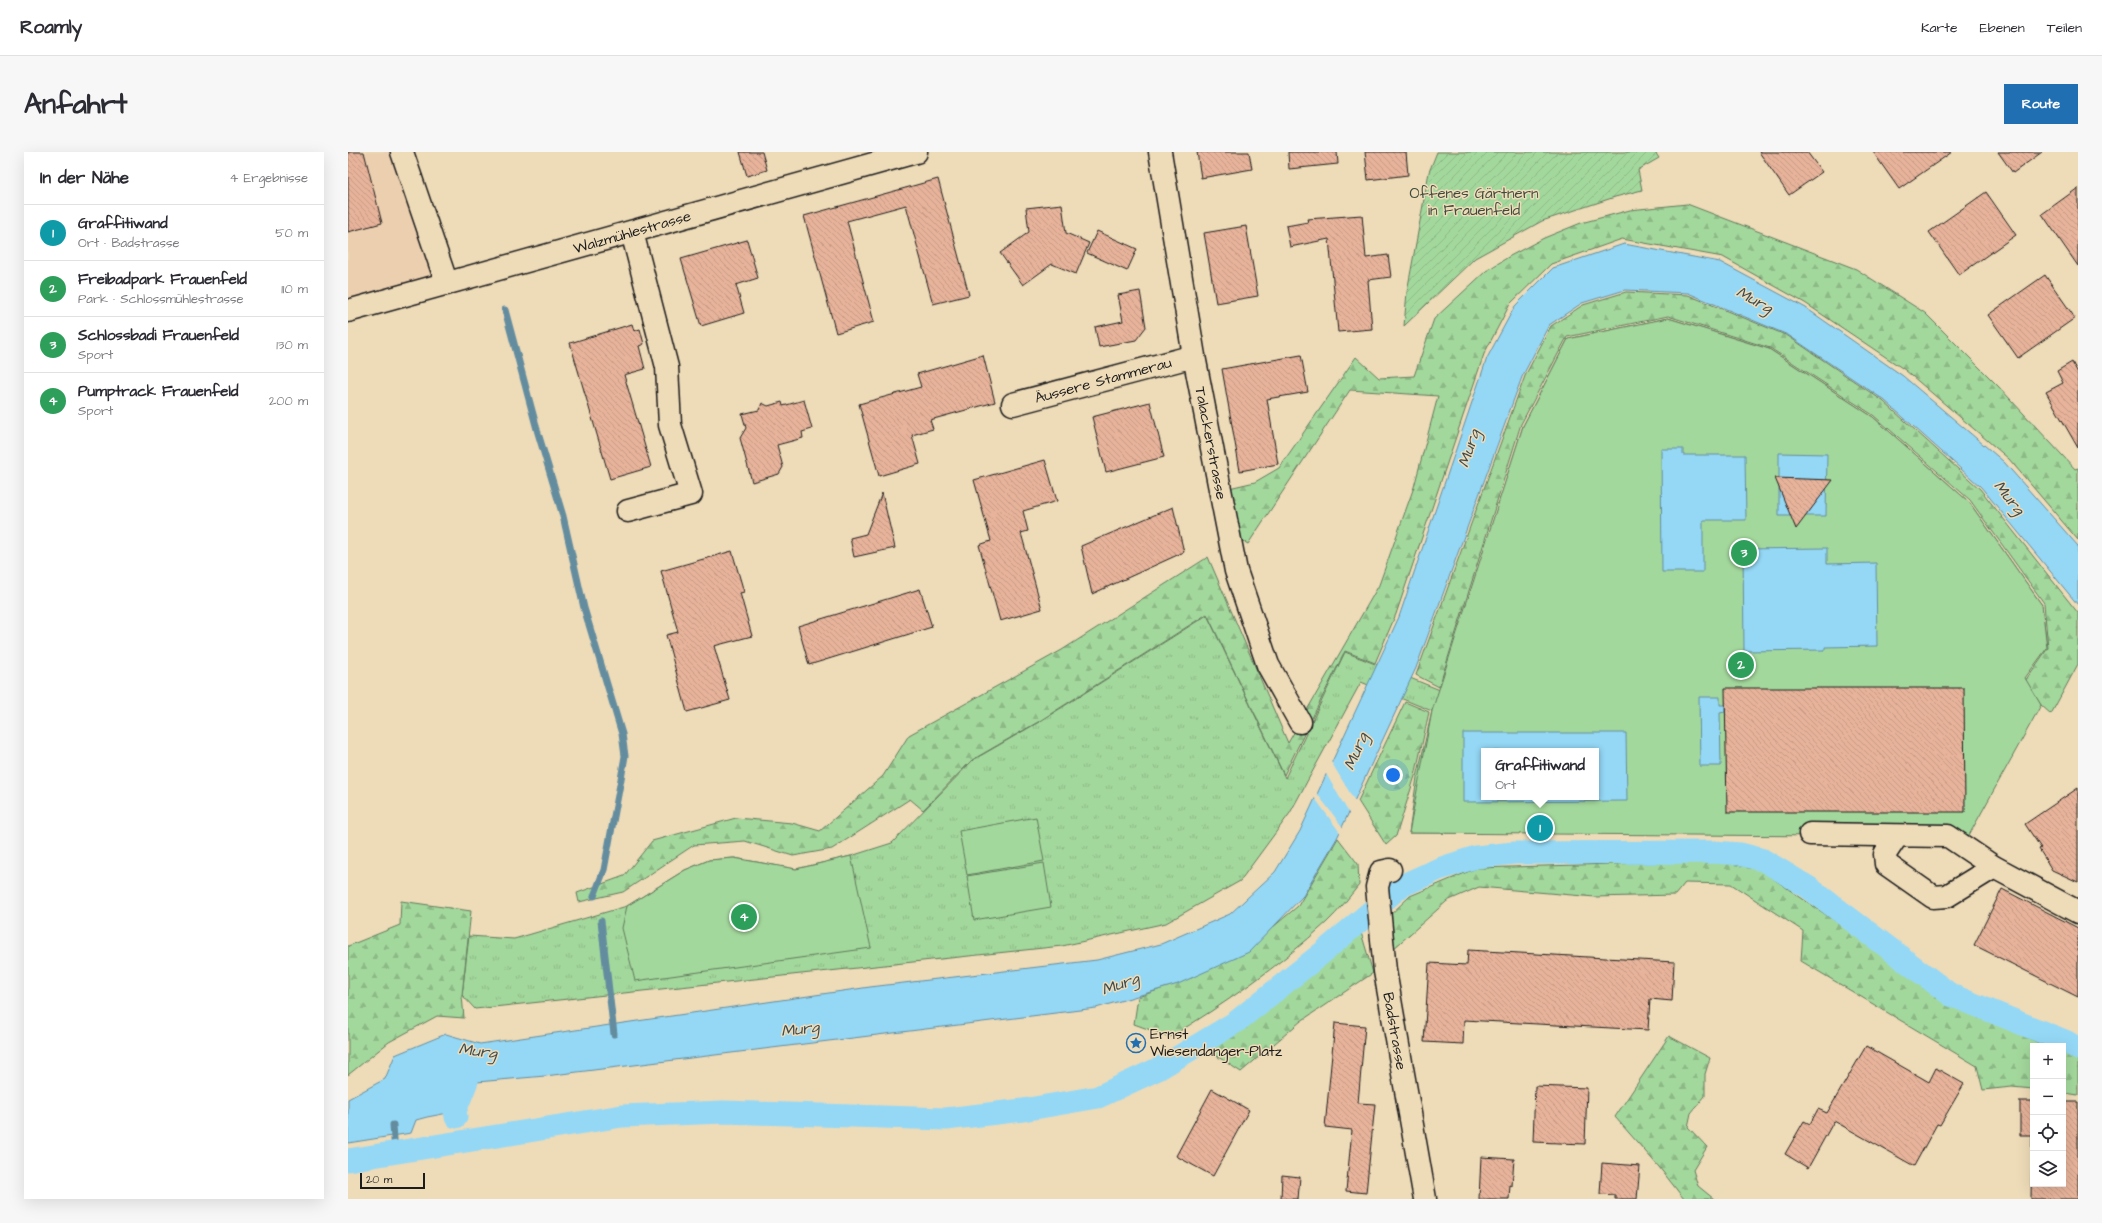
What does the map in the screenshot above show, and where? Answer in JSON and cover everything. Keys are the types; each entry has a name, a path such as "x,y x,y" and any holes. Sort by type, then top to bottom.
{"street":[{"path":"402,152 447,284"},
{"name":"Talackerstrasse","path":"1160,152 1194,356 1236,571 1268,665 1300,722"},
{"name":"Walzmühlestrasse","path":"348,311 909,153"},
{"path":"628,511 691,494 670,425 667,368 632,232"},
{"name":"Äussere Stammerau","path":"1013,404 1194,356"},
{"path":"1810,834 1948,836 1994,867 2078,912"},
{"path":"1897,836 1885,854 1886,864 1933,897 1947,896 1994,867"},
{"name":"Badstrasse","path":"1390,870 1381,872 1378,902 1388,994 1425,1199"}],"shaded area":[{"path":"348,152 390,152 432,270 447,284 348,311"}],"green space":[{"name":"Offenes Gärtnern in Frauenfeld","path":"1437,152 1655,152 1659,158 1638,170 1642,190 1615,197 1542,221 1475,258 1404,326 1407,292 1429,172"},
{"path":"1687,204 1856,269 1925,313 1998,386 2075,469 2078,468 2078,540 2009,459 1905,370 1805,303 1723,257 1622,239 1551,264 1510,304 1484,354 1396,614 1375,663 1345,651 1284,775 1207,614 1038,722 972,760 923,810 910,799 832,849 793,856 745,841 694,845 623,892 579,902 577,893 624,876 652,841 736,818 792,823 820,831 883,776 909,735 1062,650 1208,557 1288,743 1379,585 1414,487 1438,396 1350,390 1248,544 1239,539 1229,488 1255,482 1279,468 1356,357 1379,378 1414,376 1434,319 1486,271 1510,256 1544,238 1581,223 1630,210"},
{"path":"1626,292 1688,295 1788,336 1883,401 1980,489 2078,613 2078,664 2051,714 2041,705 2025,681 2048,648 2044,603 1970,500 1873,415 1770,348 1668,316 1567,337 1521,424 1439,687 1416,675 1525,376 1551,326 1583,305"},
{"path":"1668,318 1769,349 1873,417 1969,502 2042,605 2047,648 1693,812 1464,833 1409,833 1417,777 1432,711 1361,682 1290,813 1240,881 1166,923 1062,946 475,1009 462,995 469,936 514,939 627,906 685,870 709,860 734,858 796,869 851,856 892,843 973,760 1039,722 1207,615 1285,778 1345,652 1440,690 1523,426 1568,339"},
{"path":"1668,318 1769,349 1873,417 1969,502 2042,605 2047,648 2025,678 2041,705 1968,837 1409,833 1432,711 1523,426 1568,339"},
{"path":"1405,702 1429,712 1415,776 1396,836 1386,845 1358,801"},
{"path":"1036,817 1044,861 967,875 959,831"},
{"path":"1338,838 1358,864 1359,885 1340,909 1327,922 1290,954 1251,984 1170,1037 1134,1024 1138,997 1178,983 1247,949 1298,906"},
{"path":"851,856 871,948 635,981 622,928 627,906 685,870 709,860 734,858 796,869"},
{"path":"1714,861 1759,869 1952,1001 2039,1043 2030,1043 2030,1089 2012,1087 1983,1090 1977,1066 1801,961 1803,931 1731,884 1685,883 1675,895 1595,897 1479,887 1447,901 1392,950 1387,918 1410,896 1477,868"},
{"path":"1044,863 1051,907 974,920 967,876"},
{"path":"401,901 471,911 462,995 464,1018 437,1016 389,1042 348,1075 348,946 400,925"},
{"path":"1360,929 1373,973 1301,1021 1241,1072 1209,1051"},
{"path":"1669,1036 1710,1058 1705,1074 1705,1096 1691,1113 1688,1127 1707,1147 1693,1170 1698,1186 1714,1199 1684,1199 1659,1167 1615,1117"},
{"path":"2066,1053 2078,1056 2078,1095 2066,1093"}],"water":[{"name":"Murg","path":"1624,244 1720,262 1806,308 1903,376 2004,462 2078,546 2078,605 1981,487 1884,400 1788,335 1688,293 1625,290 1582,303 1549,325 1522,377 1416,668 1337,838 1303,896 1249,952 1178,984 1096,1008 545,1076 477,1082 462,1100 459,1110 416,1120 411,1133 348,1143 348,1099 385,1079 395,1055 446,1034 480,1044 870,987 1097,960 1161,944 1230,914 1275,872 1300,831 1399,617 1487,358 1515,306 1553,268"},
{"path":"1661,449 1683,449 1683,455 1745,455 1746,520 1703,520 1703,572 1662,572"},
{"path":"1779,453 1827,454 1826,516 1779,516"},
{"path":"1827,548 1827,564 1876,563 1877,646 1825,647 1825,650 1744,651 1743,549"},
{"path":"1699,697 1720,697 1720,705 1725,705 1725,712 1720,713 1721,766 1700,766"},
{"path":"1463,733 1626,733 1627,801 1463,802"}],"pier":[{"path":"1330,760 1356,803 1350,815 1325,772"},
{"path":"1316,792 1344,829 1341,834 1314,797"}],"building":[{"path":"348,152 364,152 382,223 348,232"},
{"path":"740,152 762,152 767,170 747,176"},
{"path":"1197,152 1249,152 1252,169 1201,178"},
{"path":"1288,152 1337,152 1338,164 1289,169"},
{"path":"1365,152 1406,152 1408,175 1368,180"},
{"path":"1759,152 1807,152 1822,172 1789,195"},
{"path":"1873,152 1952,152 1899,189"},
{"path":"1998,152 2042,152 2013,173"},
{"path":"938,179 969,295 933,304 906,205 847,221 874,322 836,333 804,216"},
{"path":"2078,188 2078,266 2042,214"},
{"path":"1986,192 2016,235 1959,275 1929,232"},
{"path":"1062,204 1066,233 1089,243 1076,274 1052,264 1023,285 1000,253 1029,232 1026,208"},
{"path":"1362,215 1366,258 1388,255 1391,277 1368,280 1372,329 1338,332 1329,239 1290,247 1286,226 1308,222 1307,219"},
{"path":"1246,226 1258,296 1216,303 1204,233"},
{"path":"1097,231 1137,249 1127,271 1087,253"},
{"path":"747,240 758,278 736,285 744,313 701,326 681,259"},
{"path":"2045,275 2075,318 2018,358 1988,315"},
{"path":"1140,291 1146,327 1136,340 1099,347 1095,327 1123,321 1118,295"},
{"path":"632,324 634,331 640,329 644,344 639,346 645,369 624,375 651,467 610,479 570,343"},
{"path":"983,355 995,402 930,420 933,429 912,435 920,464 879,476 859,404 921,387 917,374"},
{"path":"1301,355 1308,392 1267,399 1278,464 1240,471 1222,369"},
{"path":"2072,362 2078,373 2078,448 2046,392 2063,383 2057,371"},
{"path":"804,400 812,429 802,432 803,438 777,445 783,467 779,474 752,482 740,438 746,428 742,414 759,410 762,403 768,406 782,402 783,406"},
{"path":"1150,402 1164,457 1106,472 1092,417"},
{"path":"1045,460 1057,501 1023,511 1028,531 1021,533 1042,609 1000,621 979,545 991,541 974,480"},
{"path":"1775,478 1833,480 1796,529"},
{"path":"882,493 895,548 854,557 850,538 866,534"},
{"path":"1173,507 1184,552 1092,594 1081,546"},
{"path":"732,551 744,592 740,593 752,636 714,646 730,700 687,712 666,635 678,632 661,571"},
{"path":"920,589 932,627 809,665 798,626"},
{"path":"1725,688 1964,688 1965,812 1727,812"},
{"path":"2078,788 2078,882 2052,870 2039,849 2041,848 2025,824"},
{"path":"2002,889 2078,928 2078,997 1974,945"},
{"path":"1468,950 1674,962 1672,1001 1650,999 1648,1030 1464,1020 1463,1044 1424,1042 1429,963 1467,965"},
{"path":"1335,1023 1365,1026 1358,1103 1375,1104 1366,1193 1346,1191 1352,1130 1325,1127"},
{"path":"1866,1046 1929,1082 1936,1068 1964,1084 1940,1125 1937,1124 1914,1166 1834,1121 1808,1168 1785,1154 1804,1121 1810,1124 1818,1109 1827,1113"},
{"path":"1535,1086 1587,1088 1585,1144 1533,1142"},
{"path":"1212,1089 1249,1110 1213,1176 1176,1156"},
{"path":"2020,1101 2030,1101 2030,1135 2020,1135"},
{"path":"2066,1102 2078,1102 2078,1199 2031,1199 2031,1187 2066,1187"},
{"path":"1481,1157 1514,1159 1512,1186 1510,1185 1509,1199 1479,1199"},
{"path":"1602,1163 1640,1166 1637,1199 1615,1199 1615,1195 1600,1194"},
{"path":"1282,1175 1300,1177 1298,1199 1281,1199"}],"waterway":[{"path":"505,310 538,433 563,516 584,608 622,734 625,756 604,870 594,896"},
{"path":"348,1160 622,1116 724,1112 946,1119 1023,1110 1098,1097 1160,1068 1236,1022 1321,954 1401,886 1439,869 1476,857 1514,853 1714,852 1740,854 1763,860 1808,887 1951,995 2067,1042 2078,1049"},
{"path":"601,921 614,1034"},
{"path":"456,1117 455,1111 467,1081"},
{"path":"393,1125 395,1153"}],"place":[{"name":"Schlossbadi Frauenfeld","path":"1744,553"},
{"name":"Freibadpark Frauenfeld","path":"1741,665"},
{"name":"Graffitiwand","path":"1540,828"},
{"name":"Pumptrack Frauenfeld","path":"744,917"},
{"name":"Ernst Wiesendanger-Platz","path":"1136,1043"}]}
